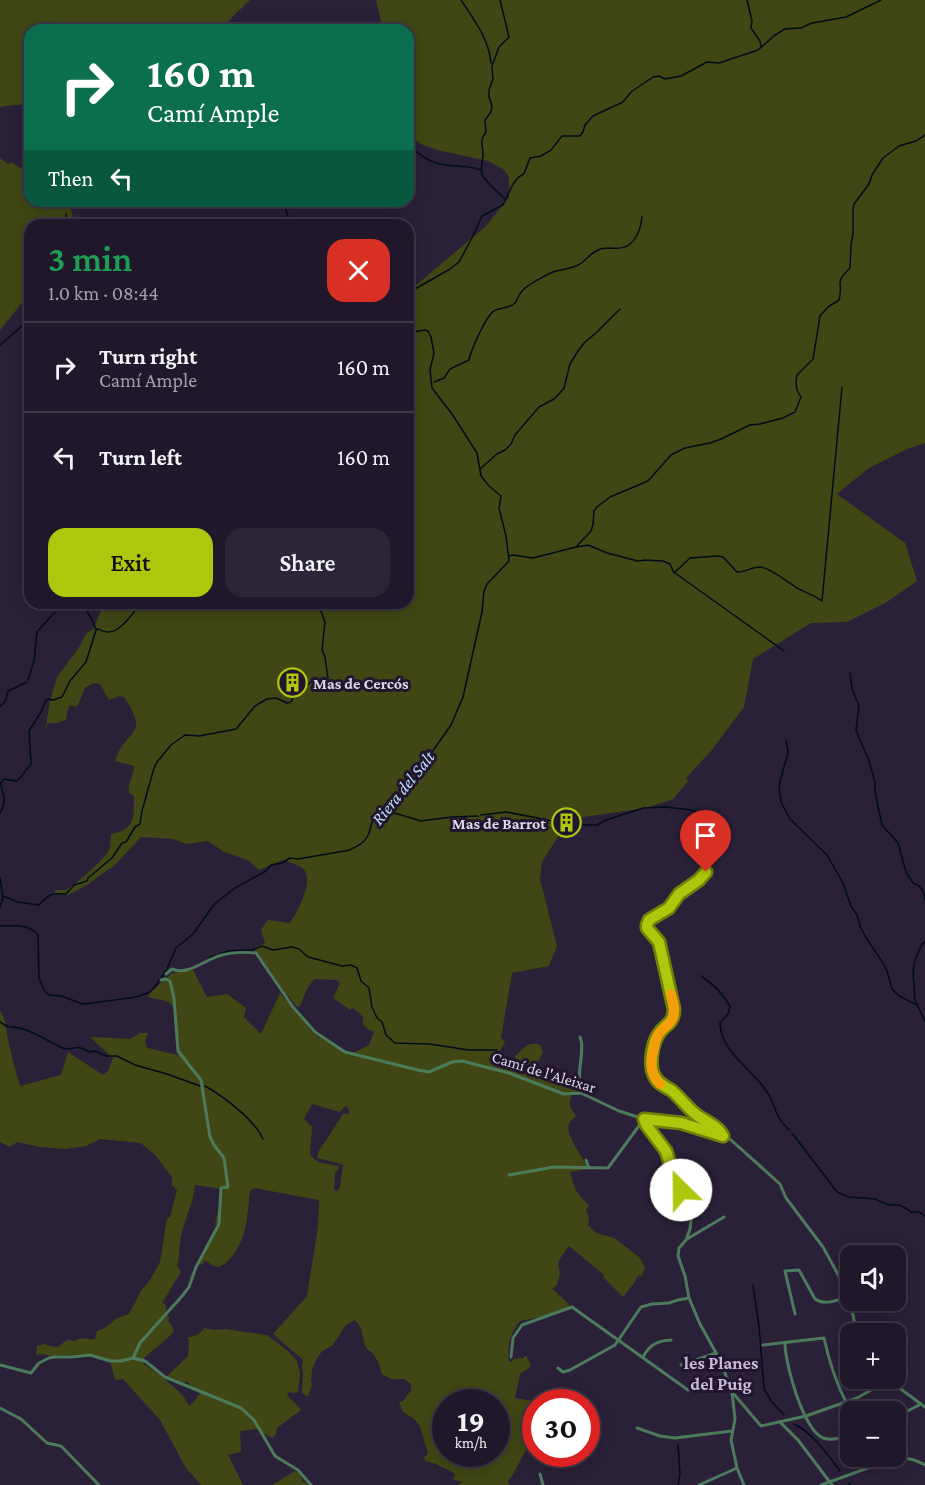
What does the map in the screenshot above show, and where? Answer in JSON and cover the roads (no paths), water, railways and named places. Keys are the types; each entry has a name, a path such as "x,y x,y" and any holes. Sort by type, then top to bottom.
{"street":[{"path":"706,872 679,894 669,908 649,920 647,925 659,942 675,1013 672,1021 657,1035 651,1059 653,1075 695,1114 736,1143 780,1184 786,1198 823,1246 840,1278"},
{"name":"Camí de l'Aleixar","path":"166,974 172,969 179,971 195,967 221,955 241,952 256,953 293,1007 315,1032 345,1052 429,1072 452,1062 462,1062 509,1073 564,1094 581,1093 619,1111 644,1119 681,1123 723,1136"},
{"path":"133,1358 140,1343 189,1287 196,1267 219,1224 221,1188 228,1188 224,1158 210,1137 201,1080 178,1051 174,998 170,981 161,980"},
{"path":"581,1037 578,1071 578,1085 581,1093"},
{"path":"510,1175 554,1167 608,1168 644,1119"},
{"path":"644,1119 666,1151 671,1167 679,1180 691,1220 686,1240 678,1251 678,1256 689,1298 729,1381 735,1419 731,1440 737,1468 744,1485"},
{"path":"586,1160 589,1168"},
{"path":"686,1240 724,1217"},
{"path":"795,1314 785,1271 799,1270 815,1299 825,1302 840,1299"},
{"path":"558,1368 563,1372 570,1370 615,1346 641,1307 689,1298"},
{"path":"511,1357 513,1338 522,1325 572,1307 688,1390 723,1379 729,1381"},
{"path":"763,1345 824,1338 832,1372 845,1401"},
{"path":"642,1356 651,1345 659,1341 671,1340"},
{"path":"784,1343 789,1372 811,1428 824,1438 840,1438"},
{"path":"681,1365 716,1353"},
{"path":"0,1365 31,1373 39,1363 49,1358 90,1355 110,1361 133,1358 145,1361 165,1377 241,1408 254,1420 274,1456 298,1470 311,1485"},
{"path":"849,1401 872,1389"},
{"path":"901,1389 923,1405"},
{"path":"732,1392 761,1426 806,1416 840,1404"},
{"path":"906,1411 923,1405"},
{"path":"0,1408 21,1419 47,1443 61,1446 99,1485"},
{"path":"780,1422 798,1440 831,1483"},
{"path":"637,1428 660,1436 675,1438 732,1431"},
{"path":"906,1430 906,1446"},
{"path":"906,1457 925,1465"},
{"path":"821,1485 872,1467"},
{"path":"699,1485 737,1468"},
{"path":"540,1474 543,1485"}],"waterway":[{"path":"461,0 484,38 491,63"},
{"path":"500,0 509,37 499,47 492,66 493,79 489,90 492,106 485,120 486,132 482,141 481,169 486,180 505,199"},
{"path":"747,0 752,21 751,28 760,41 761,47"},
{"path":"414,290 459,262 482,216 503,205 514,183 524,174 530,158 541,156 551,150 562,136 580,136 585,125 593,116 623,102 631,92 653,77 659,76 665,79 681,76 707,62 719,63 758,50 785,29 801,28 812,23 846,17 881,0"},
{"path":"509,556 533,558 576,547 591,531 594,511 597,507 610,497 648,481 671,455 685,448 721,439 750,425 783,418 795,412 801,397 797,390 797,375 813,359 820,316 839,300 840,281 850,268 854,204 869,184 883,158 899,146 916,141 925,135"},
{"path":"414,149 433,162 481,170"},
{"path":"285,207 289,219"},
{"path":"66,214 66,219"},
{"path":"434,382 444,378 450,369 469,360 483,326 494,311 513,305 524,289 550,273 577,266 602,249 629,245 638,233 642,217"},
{"path":"480,469 511,444 515,435 539,407 560,393 564,388 570,364 576,354 584,343 620,309"},
{"path":"0,345 24,324"},
{"name":"Riera del Salt","path":"0,926 25,927 38,935 39,978 49,995 62,996 82,1004 136,997 148,993 166,971 176,948 193,934 217,902 235,888 266,871 271,865 282,863 290,858 298,859 350,850 359,845 367,838 372,822 388,811 418,775 451,725 463,697 482,612 484,591 487,584 509,561 499,508 501,496 481,476 477,453 432,388 430,370 434,353 428,331 414,332"},
{"path":"577,547 588,545 607,553 638,561 663,561 670,564 674,573 690,558 723,557 737,572 757,567 764,568 822,601 842,387"},
{"path":"675,573 784,651"},
{"path":"28,680 34,661 37,632 58,609"},
{"path":"86,609 96,629"},
{"path":"0,813 4,803 1,783 4,779 16,781 31,764 29,731 45,702 48,699 62,697 70,681 86,662 96,630 111,632 117,629 136,609"},
{"path":"3,896 18,902 39,905 45,898 51,895 66,894 74,885 87,881 112,858 135,827 140,824 154,768 171,745 185,735 199,736 236,729 255,706 267,699 276,698 287,703 291,702 296,692 313,680 328,679 322,650 325,622 320,609"},
{"path":"850,673 852,689 859,706 856,730 875,782 882,825 898,843 906,872 913,883 923,891 925,900"},
{"path":"0,707 6,700 8,691 27,682"},
{"path":"786,740 788,752 779,786 781,802 790,819 827,855 843,883 865,936 887,971 892,989 899,996 917,1005"},
{"path":"481,815 506,812 553,821 597,825 643,808 665,807 692,810 705,817"},
{"path":"388,811 421,821 478,816"},
{"path":"0,878 3,898 0,907"},
{"path":"925,941 915,960 913,972 915,1000 925,1021"},
{"path":"209,958 228,951 252,950 262,946 273,950 292,947 299,949 308,957 342,966 351,965 357,968 361,981 369,988 372,1007 377,1018 382,1022 386,1035 395,1043 429,1044 469,1050 497,1050"},
{"path":"701,976 717,989 730,1006 728,1014 720,1023 726,1044 764,1088 778,1117 789,1130"},
{"path":"0,1022 8,1027"},
{"path":"10,1027 31,1032 65,1049 82,1048 106,1056 117,1056 135,1065 200,1086"},
{"path":"205,1086 246,1117 263,1139"},
{"path":"792,1133 837,1192 849,1197 875,1199 889,1205 899,1205 925,1216"},
{"path":"753,1285 764,1389 784,1415"},
{"path":"794,1424 814,1439 840,1471"},
{"path":"678,1444 680,1474 678,1485"}],"place":[{"name":"Mas de Cercós","path":"292,683"},
{"name":"Mas de Barrot","path":"567,823"}],"district":[{"name":"les Planes del Puig","path":"721,1373"}]}
